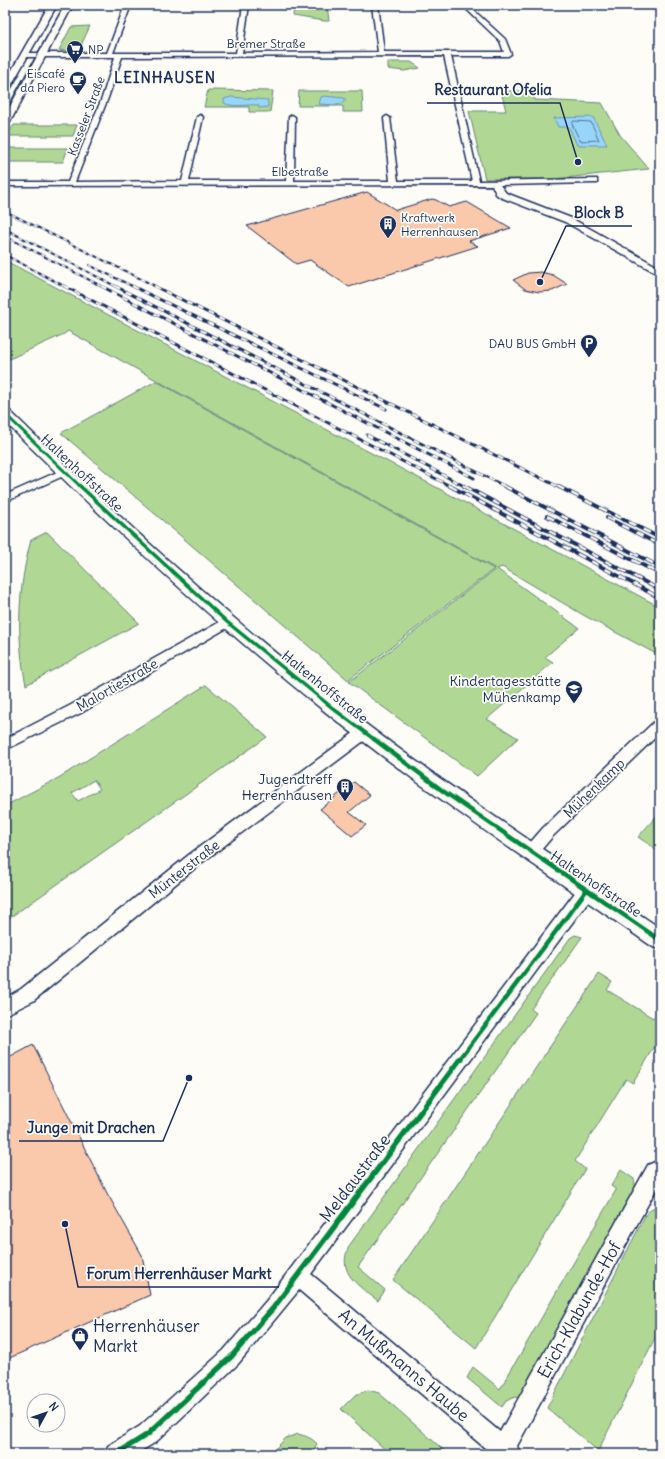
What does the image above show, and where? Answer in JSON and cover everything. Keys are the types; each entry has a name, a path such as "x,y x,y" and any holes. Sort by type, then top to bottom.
{"street":[{"path":"5,88 52,5"},
{"path":"5,122 69,5"},
{"path":"108,55 128,5"},
{"path":"239,54 246,5"},
{"path":"375,5 380,54"},
{"name":"Bremer Straße","path":"24,55 508,54 503,40 465,5"},
{"path":"447,54 476,183"},
{"name":"Kasseler Straße","path":"71,183 105,98 119,55"},
{"path":"185,183 200,117"},
{"path":"290,183 292,117"},
{"path":"387,118 394,183"},
{"name":"Elbestraße","path":"5,184 495,183 594,181"},
{"path":"495,183 499,192 503,195 568,220 660,272"},
{"name":"Haltenhoffstraße","path":"5,414 64,472 227,622 364,733 530,852 660,940"},
{"path":"5,499 64,472"},
{"name":"Malortiestraße","path":"5,745 76,709 227,622"},
{"name":"Mühenkamp","path":"530,852 660,725"},
{"name":"Münterstraße","path":"5,1007 27,995 195,859 364,733"},
{"name":"Meldaustraße","path":"116,1454 148,1434 231,1357 298,1276 586,891"},
{"name":"Erich-Klabunde-Hof","path":"506,1451 655,1172"},
{"name":"An Mußmanns Haube","path":"298,1276 506,1451"}],"green space":[{"path":"294,5 327,5 329,21 293,16"},
{"path":"90,26 78,52 59,50 71,27"},
{"path":"388,62 411,62 420,68 404,71 388,69"},
{"path":"208,90 273,91 270,112 249,112 249,107 204,107"},
{"path":"299,91 362,91 363,112 343,112 343,106 298,106"},
{"path":"501,91 531,91 535,100 602,103 620,135 649,169 553,179 485,179 469,111 506,111"},
{"path":"14,125 77,125 73,136 6,136"},
{"path":"5,148 68,148 63,162 5,162"},
{"path":"6,261 432,485 660,607 660,656 585,616 502,567 497,569 579,628 545,657 553,662 487,719 518,738 477,776 349,682 496,569 68,331 5,361"},
{"path":"156,381 494,569 348,680 61,433"},
{"path":"47,532 139,623 26,685 20,630 23,576 31,540"},
{"path":"206,685 267,737 5,921 5,806 60,777","holes":["94,780 100,789 78,801 72,793"]},
{"path":"660,812 660,852 638,837"},
{"path":"575,935 582,937 531,1009 536,1013 358,1267 385,1290 378,1301 357,1284 347,1271 345,1264 349,1246 570,938"},
{"path":"599,974 612,982 607,990 653,1018 657,1013 660,1015 660,1038 633,1083 626,1079 575,1161 585,1169 476,1348 393,1280"},
{"path":"621,1170 634,1179 636,1190 522,1400 515,1397 506,1401 502,1407 467,1378 473,1367 500,1389 616,1190 611,1186"},
{"path":"660,1202 660,1328 598,1451 547,1408 646,1214"},
{"path":"368,1390 379,1393 448,1454 390,1454 341,1409 355,1395"},
{"path":"298,1434 313,1440 317,1444 312,1451 315,1454 270,1454 286,1438"}],"water":[{"path":"231,97 268,100 268,107 259,108 258,105 236,106 224,103 224,99"},
{"path":"321,97 344,98 346,101 338,105 319,104"},
{"path":"593,117 607,145 577,145 569,127 558,127 554,118"}],"building":[{"name":"Kraftwerk Herrenhausen","path":"367,192 396,210 432,199 449,207 467,202 511,228 469,241 478,246 349,287 310,260 296,264 247,226"},
{"path":"541,272 553,275 567,284 552,291 539,292 525,289 513,280 528,273"},
{"name":"Jugendtreff Herrenhausen","path":"354,782 370,795 349,812 366,825 352,836 320,809"},
{"path":"33,1045 107,1193 142,1255 150,1295 5,1360 5,1060"}],"tram line":[{"path":"5,115 64,5"},
{"path":"5,100 20,74"}],"railway":[{"path":"5,211 157,287"},
{"path":"5,229 117,287"},
{"path":"5,236 103,287"},
{"path":"5,255 66,287"},
{"path":"89,265 134,287"},
{"path":"64,286 452,487"},
{"path":"101,286 474,478"},
{"path":"115,286 506,487"},
{"path":"132,286 386,409"},
{"path":"154,286 558,486"},
{"path":"367,435 466,487"},
{"path":"450,486 660,598"},
{"path":"464,486 660,590"},
{"path":"504,486 660,567"},
{"path":"558,486 660,538"},
{"path":"547,516 660,574"},
{"path":"607,518 660,545"}],"cycle path":[{"path":"5,414 64,472 227,622 335,710 443,791 660,940"},
{"path":"116,1454 148,1434 231,1357 274,1307 586,891"}],"place":[{"name":"NP","path":"75,64"},
{"name":"Eiscafé da Piero","path":"78,95"},
{"name":"Restaurant Ofelia","path":"578,162"},
{"name":"Kraftwerk Herrenhausen","path":"388,239"},
{"name":"Block B","path":"540,282"},
{"name":"DAU BUS GmbH","path":"589,358"},
{"name":"Kindertagesstätte Mühenkamp","path":"574,704"},
{"name":"Jugendtreff Herrenhausen","path":"345,802"},
{"name":"Junge mit Drachen","path":"189,1078"},
{"name":"Forum Herrenhäuser Markt","path":"65,1224"},
{"name":"Herrenhäuser Markt","path":"80,1351"}],"district":[{"name":"LEINHAUSEN","path":"165,77"}]}
